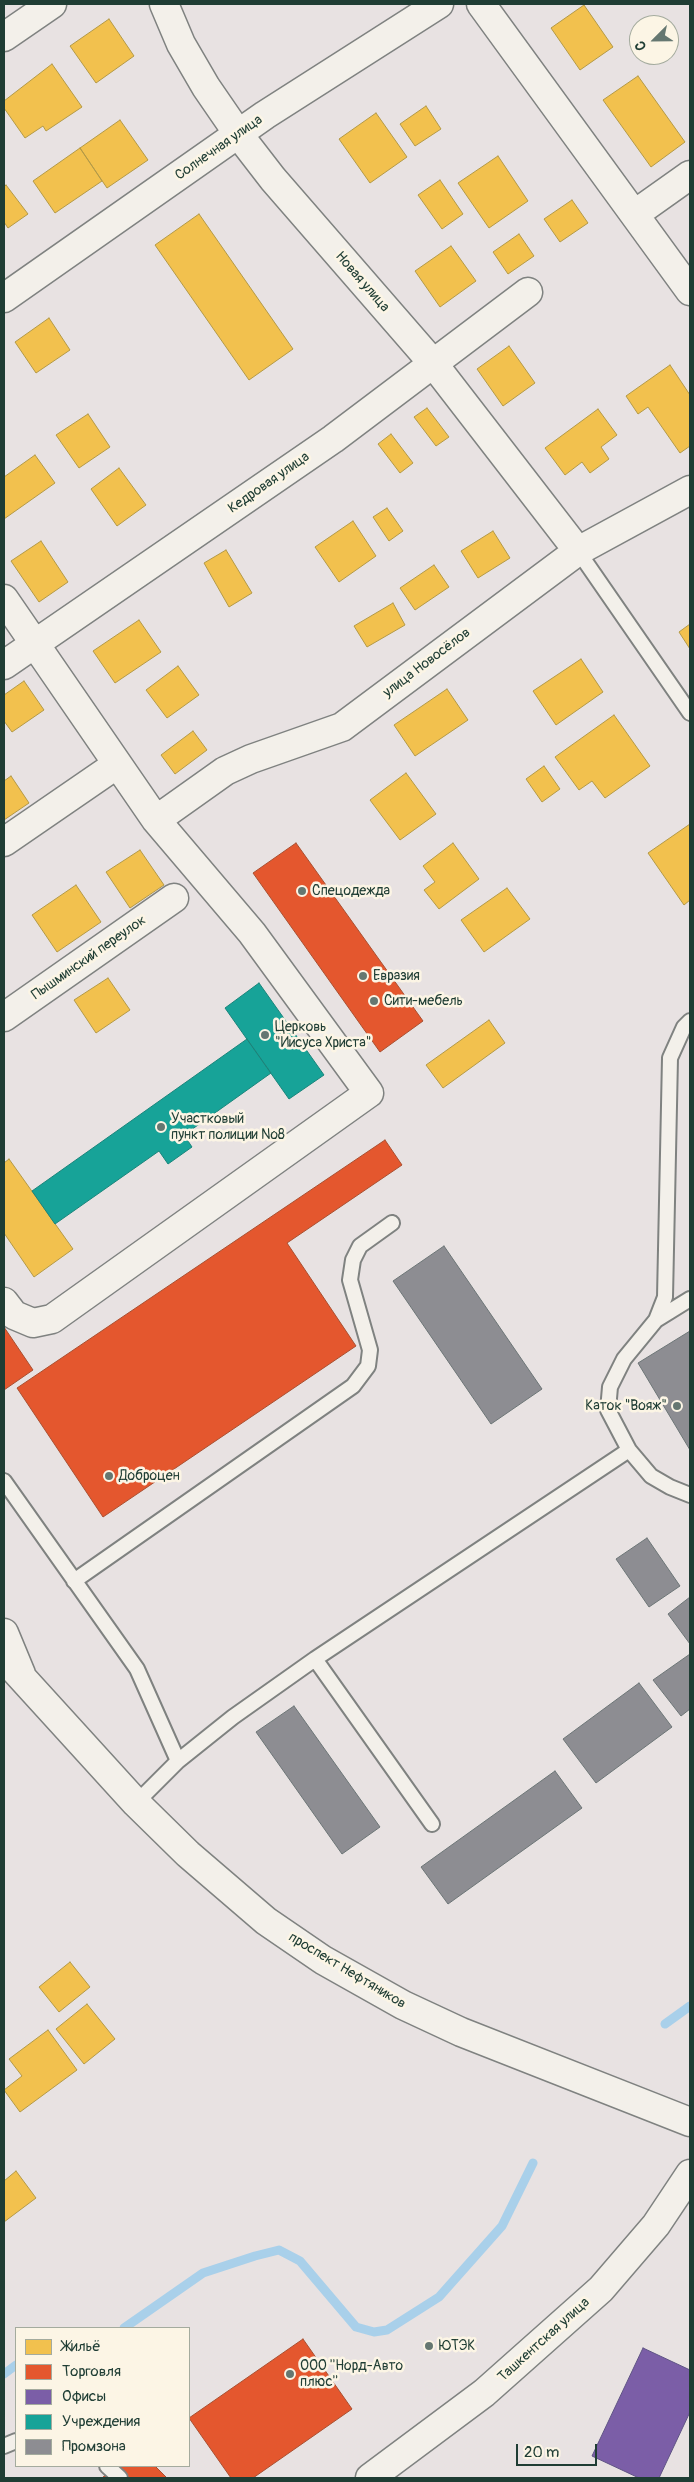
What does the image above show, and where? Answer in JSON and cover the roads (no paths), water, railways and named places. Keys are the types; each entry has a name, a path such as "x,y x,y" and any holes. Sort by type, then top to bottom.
{"street":[{"path":"4,37 52,4"},
{"name":"Новая улица","path":"164,4 181,44 206,88 239,135 273,179 432,362 578,550"},
{"name":"Солнечная улица","path":"4,298 265,115 438,4"},
{"path":"481,4 690,291"},
{"path":"635,214 690,176"},
{"name":"Кедровая улица","path":"4,665 334,439 432,362 528,292"},
{"name":"улица Новосёлов","path":"156,820 225,771 251,759 342,726 578,550 690,490"},
{"path":"4,599 156,820 252,933 369,1094 52,1319 33,1324 14,1315 4,1302"},
{"path":"4,842 116,764"},
{"name":"Пышминский переулок","path":"4,1017 174,898"},
{"path":"4,1633 22,1678"},
{"name":"проспект Нефтяников","path":"4,1658 136,1804 188,1854 266,1921 323,1960 403,2006 462,2032 690,2122"},
{"name":"Ташкентская улица","path":"370,2478 484,2393 601,2289 656,2225 690,2174"}],"lane":[{"path":"578,550 690,713"},
{"path":"690,1021 684,1027 670,1058 665,1297 656,1320 624,1359 610,1387 608,1410 629,1450 651,1476 690,1495"},
{"path":"74,1580 353,1386 368,1366 370,1350 350,1280 353,1260 360,1246 392,1223"},
{"path":"656,1320 690,1299"},
{"path":"136,1804 178,1761 233,1717 316,1659 629,1450"},
{"path":"4,1481 136,1670 178,1761"},
{"path":"316,1659 432,1824"},
{"path":"109,2467 120,2478"}],"waterway":[{"path":"665,2024 690,2006"},
{"path":"125,2327 203,2273 279,2250 300,2261 356,2327 374,2332 387,2330 439,2297 502,2226 533,2163"},
{"path":"4,2374 15,2366"}],"place":[{"name":"Спецодежда","path":"302,891"},
{"name":"Евразия","path":"363,976"},
{"name":"Сити-мебель","path":"374,1001"},
{"name":"Церковь \"Иисуса Христа\"","path":"265,1035"},
{"name":"Участковый пункт полиции №8","path":"161,1127"},
{"name":"Каток \"Вояж\"","path":"677,1406"},
{"name":"Доброцен","path":"109,1476"},
{"name":"ЮТЭК","path":"429,2346"},
{"name":"ООО ''Норд-Авто плюс''","path":"290,2374"}]}
